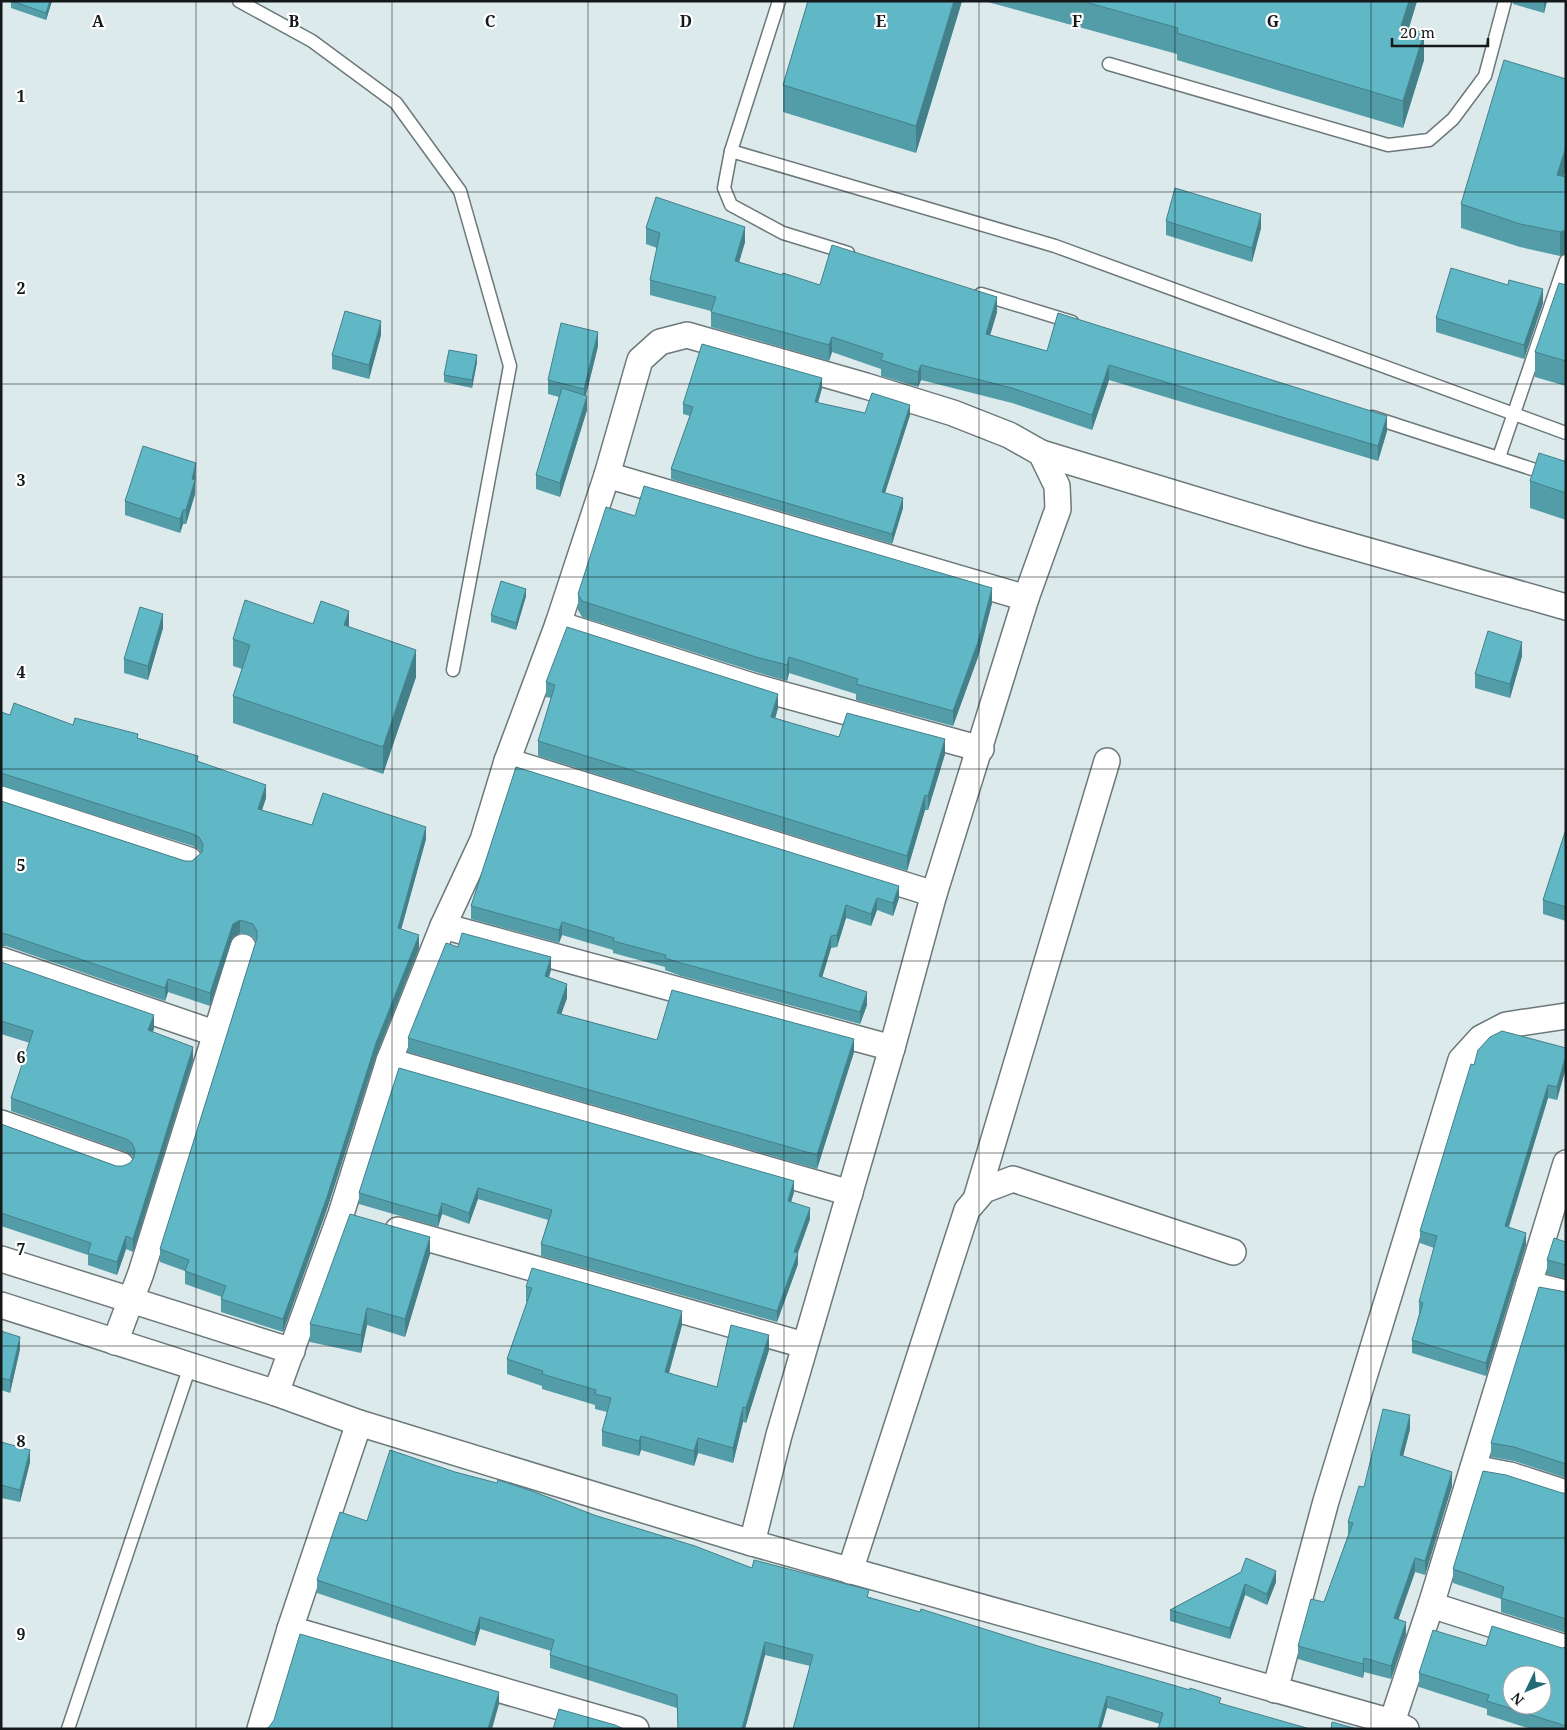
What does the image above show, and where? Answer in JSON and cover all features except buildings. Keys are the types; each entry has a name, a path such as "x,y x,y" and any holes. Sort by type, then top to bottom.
{"street":[{"path":"276,1393 292,1351 360,1220 389,1061 443,926 483,840 507,761 558,624 607,475 640,360 660,342 687,335 953,413 1009,435 1041,453 1309,534 1566,607"},
{"path":"752,1543 779,1434 892,1048 934,894 981,749 1026,598 1058,509 1057,486 1041,453"},
{"path":"607,475 1026,598"},
{"path":"558,624 752,686 981,749"},
{"path":"507,761 934,894"},
{"path":"976,1199 1107,761"},
{"path":"1,800 189,860"},
{"path":"443,926 892,1048"},
{"path":"115,1342 131,1300 217,1034 243,947"},
{"path":"1,960 217,1034"},
{"path":"1275,1690 1326,1501 1461,1060 1481,1038 1506,1025 1566,1016"},
{"path":"389,1061 850,1193"},
{"path":"1,1123 121,1165"},
{"path":"1,1305 276,1393 359,1424 752,1543 1399,1726 1431,1605 1566,1163"},
{"path":"850,1571 967,1210 984,1190 1013,1180 1233,1252"},
{"path":"360,1220 804,1345"},
{"path":"1,1259 292,1351"},
{"path":"1529,1284 1566,1293"},
{"path":"260,1729 290,1629 359,1424"},
{"path":"1473,1468 1510,1475 1566,1492"},
{"path":"1431,1605 1566,1648"},
{"path":"290,1629 636,1729"}],"lane":[{"path":"239,1 312,42 396,103 460,191 510,366 453,670"},
{"path":"779,1 731,151 724,188 731,205 782,233 859,256"},
{"path":"1109,64 1388,145 1429,140 1453,119 1485,76 1505,1"},
{"path":"731,151 1055,246 1566,433"},
{"path":"1499,457 1566,261"},
{"path":"973,291 1088,327"},
{"path":"1358,412 1566,479"},
{"path":"68,1729 190,1366"}]}
